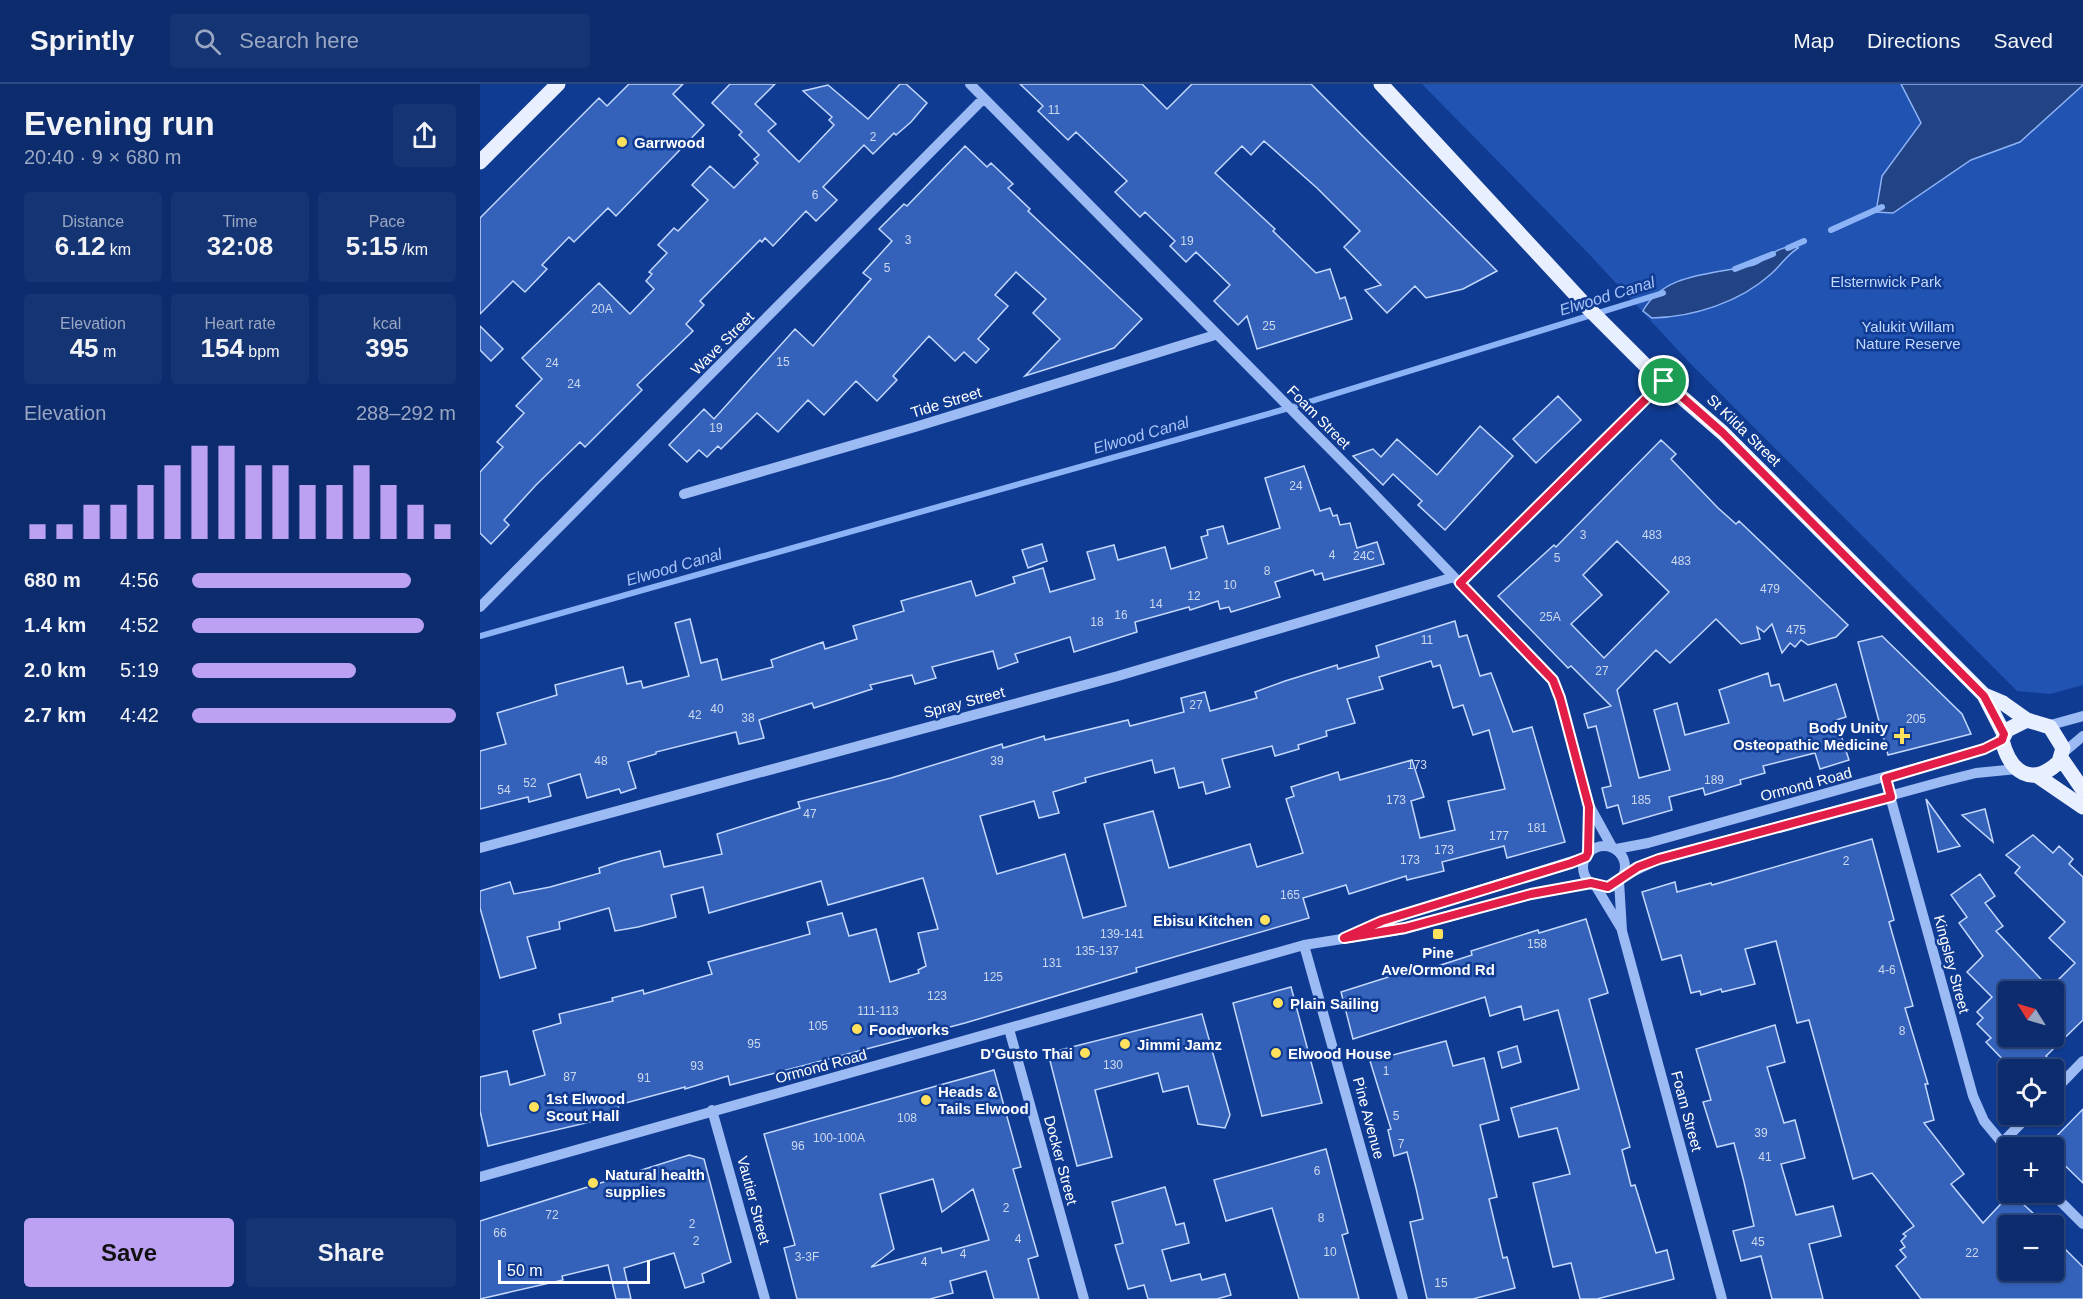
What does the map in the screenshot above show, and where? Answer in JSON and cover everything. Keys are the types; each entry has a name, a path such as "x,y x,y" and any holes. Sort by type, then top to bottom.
{"main road":[{"path":"480,162 558,84"},
{"name":"St Kilda Street","path":"1381,84 1458,165 1561,280 1625,346 1723,433 1984,696 2003,737"},
{"name":"St Kilda Street","path":"1984,696 2003,703 2027,720"},
{"path":"2062,756 2055,766 2036,775 2026,775 2017,769 2003,737 2027,720 2047,726 2058,737 2062,756 2083,790"},
{"path":"2036,775 2083,807"}],"street":[{"name":"Foam Street","path":"970,84 1215,335 1353,472 1553,680 1560,698 1589,807 1614,848"},
{"name":"Wave Street","path":"480,607 984,98"},
{"name":"Tide Street","path":"684,494 915,427 1215,335"},
{"name":"Spray Street","path":"480,848 1118,676 1457,580 1664,381"},
{"path":"2047,726 2083,716"},
{"path":"2062,756 2083,736"},
{"name":"Ormond Road","path":"1614,848 1648,843 1886,778 1984,749 2003,737"},
{"path":"1621,879 1625,865 1614,848 1599,846 1587,855 1584,871 1593,884 1608,887 1659,859 1976,773 2017,769"},
{"name":"Kingsley Street","path":"1886,778 1973,1096 1984,1121 1998,1138"},
{"name":"Foam Street","path":"1587,855 1589,807"},
{"name":"Ormond Road","path":"1344,938 1382,921 1587,855"},
{"name":"Foam Street","path":"1621,879 1623,931 1722,1299"},
{"name":"Foam Street","path":"1593,884 1623,931"},
{"name":"Ormond Road","path":"480,1177 1304,945 1405,928 1531,894 1593,884"},
{"name":"Pine Avenue","path":"1304,945 1403,1299"},
{"name":"Docker Street","path":"1009,1029 1084,1299"},
{"path":"2064,1081 2083,1062"},
{"name":"Vautier Street","path":"712,1110 765,1299"},
{"path":"2012,1137 2021,1125"},
{"path":"2062,1203 2083,1224"}],"green space":[{"name":"Elsternwick Park","path":"1422,84 2083,84 2083,685 2050,694 2017,691 1688,361 1589,254"}],"shaded area":[{"path":"1901,84 2083,85 2020,142 1971,160 1893,213 1876,212 1882,176 1921,123"},
{"path":"1793,246 1798,248 1771,274 1759,284 1731,300 1700,311 1668,317 1652,318 1643,311 1660,291 1670,285 1694,276 1753,265 1777,251"}],"building":[{"path":"629,84 683,84 673,94 704,125 616,216 608,208 574,242 569,237 542,265 547,269 525,292 513,281 480,314 480,218 599,98 607,106"},
{"path":"730,84 775,84 755,104 776,124 768,131 799,162 834,125 829,120 832,117 803,91 828,85 868,119 900,84 906,84 927,103 911,122 896,135 894,133 873,154 864,145 823,187 837,200 816,221 806,211 773,246 765,238 762,242 760,240 700,301 704,305 686,324 693,331 637,385 642,390 585,447 580,442 536,485 504,520 509,525 491,544 480,533 480,472 503,447 497,442 524,413 516,406 542,379 522,358 599,283 630,314 654,289 646,281 652,274 649,272 667,253 658,245 674,228 678,231 708,200 692,185 710,166 734,188 758,163 754,159 759,155 739,135 742,132 712,103"},
{"path":"1020,84 1142,84 1167,109 1192,84 1311,84 1497,271 1463,289 1426,298 1415,286 1387,313 1365,290 1381,285 1344,247 1360,231 1317,188 1264,141 1251,155 1242,146 1215,173 1275,229 1273,231 1316,273 1330,269 1340,299 1345,297 1352,319 1257,349 1247,316 1238,325 1214,301 1230,285 1196,252 1186,262 1170,246 1175,241 1145,212 1140,217 1115,192 1127,181 1076,132 1068,140 1038,111 1043,106"},
{"path":"965,146 987,167 991,163 1013,184 1008,188 1030,209 1028,211 1142,319 1114,348 1025,376 1060,339 1033,313 1046,299 1016,272 995,295 1008,306 978,339 989,349 976,363 964,352 955,361 929,336 893,376 897,380 877,401 856,381 824,415 808,400 778,432 757,413 721,449 718,446 707,457 699,450 687,462 669,445 704,409 714,419 795,329 813,346 871,279 863,273 892,241 879,229 904,204 907,206"},
{"path":"480,326 503,349 491,361 480,350"},
{"path":"1558,396 1581,420 1536,463 1513,439"},
{"path":"1480,426 1513,456 1445,530 1418,505 1422,501 1393,474 1383,485 1353,456 1373,449 1381,457 1397,439 1437,475"},
{"path":"1661,440 1676,454 1671,459 1718,508 1736,524 1739,521 1848,625 1836,637 1808,645 1801,640 1795,647 1790,643 1782,653 1772,624 1764,632 1757,627 1760,639 1741,644 1716,619 1670,663 1656,650 1617,690 1639,778 1670,770 1654,710 1677,703 1685,735 1729,723 1719,690 1768,673 1771,686 1779,684 1784,701 1836,684 1846,717 1836,720 1849,760 1820,769 1815,753 1763,766 1765,773 1740,780 1741,784 1705,795 1703,788 1669,797 1672,810 1623,824 1618,805 1607,808 1602,788 1611,786 1596,726 1588,728 1584,714 1611,706 1571,666 1568,668 1498,596 1554,545 1556,547","holes":["1617,541 1669,592 1604,658 1571,624 1602,595 1583,575"]},
{"path":"1304,466 1320,511 1330,508 1333,516 1337,515 1340,525 1350,523 1357,548 1377,542 1384,564 1324,580 1322,573 1315,575 1313,570 1275,582 1280,597 1231,612 1229,607 1220,609 1218,601 1190,610 1189,607 1135,622 1137,632 1074,652 1070,637 1015,654 1018,662 998,669 993,651 932,667 936,678 915,684 912,675 870,685 872,689 814,708 812,703 759,720 764,738 739,744 736,732 656,752 656,754 628,762 636,788 621,793 619,789 587,798 580,774 548,784 551,796 529,802 528,797 480,809 480,751 506,744 497,713 557,695 555,685 623,667 627,684 641,681 643,688 689,676 675,623 690,619 701,663 717,659 722,680 773,667 771,660 823,642 825,649 857,639 853,626 904,611 901,601 971,581 976,596 1015,583 1013,577 1043,568 1050,592 1095,579 1087,552 1114,545 1118,560 1165,547 1171,569 1207,558 1201,537 1208,535 1207,530 1223,526 1228,544 1280,528 1265,478"},
{"path":"1042,544 1047,561 1028,568 1022,550"},
{"path":"1455,621 1459,637 1467,635 1480,676 1491,673 1513,732 1532,727 1565,842 1507,858 1504,846 1442,862 1444,871 1407,880 1406,876 1349,894 1346,885 1303,898 1309,918 1136,968 1137,972 965,1023 730,1085 728,1076 685,1089 685,1087 618,1105 620,1115 488,1146 480,1111 480,1077 507,1071 510,1085 545,1075 533,1031 561,1023 559,1014 613,1001 612,998 643,990 644,994 712,974 708,962 810,934 807,922 842,913 849,936 876,929 890,982 919,973 918,970 926,966 918,933 938,929 923,878 828,905 821,881 709,913 703,887 671,895 676,917 638,927 615,931 609,908 559,922 560,929 527,937 536,968 500,978 480,908 480,891 510,882 514,894 550,887 600,873 599,868 660,851 664,867 722,854 717,834 800,808 798,802 891,778 1002,744 1003,748 1044,736 1045,740 1128,720 1130,726 1184,712 1181,698 1205,692 1210,711 1257,698 1255,692 1285,681 1337,665 1338,669 1379,657 1376,646","holes":["1431,661 1433,667 1440,665 1453,708 1463,705 1473,735 1489,730 1505,789 1448,801 1455,830 1420,838 1411,801 1424,797 1412,760 1340,780 1338,772 1291,787 1294,796 1286,799 1303,853 1257,867 1250,844 1169,868 1153,811 1104,824 1126,906 1083,918 1065,854 997,874 980,816 1034,801 1039,818 1059,813 1053,792 1086,782 1085,778 1152,760 1155,773 1174,768 1179,788 1203,782 1206,794 1230,787 1222,759 1272,746 1275,756 1299,749 1298,745 1327,736 1326,731 1355,723 1347,699 1383,689 1379,677"]},
{"path":"1882,636 1962,714 1971,734 1888,755 1858,642"},
{"path":"1926,799 1960,846 1938,852"},
{"path":"1985,809 1993,842 1962,815"},
{"path":"2033,835 2053,853 2059,846 2073,859 2069,864 2083,877 2083,1020 2064,1038 2064,981 2057,981 2075,963 2049,938 2065,922 2015,873 2020,867 2006,855"},
{"path":"1872,839 1894,920 1889,922 1913,1006 1905,1008 1928,1084 1925,1084 1934,1120 1924,1123 1964,1174 1951,1184 1983,1223 2002,1203 2022,1203 2034,1214 1998,1215 1998,1281 2064,1281 2064,1248 2083,1267 2083,1299 1921,1299 1896,1266 1906,1257 1900,1250 1905,1247 1901,1241 1906,1236 1903,1234 1914,1226 1872,1173 1853,1179 1809,1020 1797,1023 1776,941 1745,949 1755,984 1722,992 1721,989 1701,995 1700,991 1691,993 1681,955 1662,960 1642,892 1675,882 1677,892 1711,883 1712,885"},
{"path":"1980,874 1995,896 1985,903 2003,926 1996,931 2043,981 1998,981 1998,1047 2055,1047 2046,1056 2049,1059 2002,1059 1986,1042 1991,1038 1977,1024 1983,1018 1977,1012 1992,997 1967,972 1983,956 1959,923 1967,917 1951,895"},
{"path":"1586,919 1608,993 1589,999 1630,1147 1622,1150 1631,1186 1635,1185 1656,1253 1667,1250 1674,1279 1597,1299 1580,1299 1571,1263 1553,1267 1533,1183 1570,1174 1557,1128 1519,1137 1511,1108 1579,1089 1558,1010 1524,1020 1521,1006 1490,1016 1485,997 1353,1039 1341,992 1420,967 1422,971 1472,955 1471,951 1538,930 1539,933"},
{"name":"Elwood House","path":"1291,987 1322,1103 1262,1116 1233,1003"},
{"path":"1202,1014 1230,1115 1225,1128 1198,1124 1188,1086 1163,1092 1158,1073 1095,1090 1112,1157 1077,1166 1048,1053"},
{"path":"1775,1025 1785,1062 1767,1067 1784,1123 1795,1120 1805,1158 1781,1164 1796,1215 1833,1206 1841,1236 1809,1244 1823,1299 1772,1299 1761,1256 1741,1261 1733,1231 1754,1226 1744,1182 1734,1143 1717,1147 1703,1102 1711,1100 1696,1049"},
{"path":"1446,1041 1453,1066 1484,1058 1499,1120 1480,1125 1497,1197 1489,1199 1503,1258 1507,1257 1515,1288 1473,1299 1427,1299 1410,1222 1423,1219 1416,1188 1407,1152 1394,1156 1388,1130 1391,1129 1370,1061"},
{"path":"1517,1046 1521,1062 1502,1068 1498,1052"},
{"path":"994,1070 1021,1167 1013,1169 1038,1256 1028,1259 1039,1299 994,1299 986,1271 950,1281 953,1293 930,1299 797,1299 784,1248 795,1245 764,1134","holes":["933,1179 942,1212 973,1189 989,1240 942,1253 941,1248 871,1267 894,1249 880,1194"]},
{"path":"2083,1109 2083,1183 2064,1165 2064,1137 2056,1137"},
{"path":"1326,1149 1348,1233 1342,1235 1359,1299 1299,1299 1272,1208 1226,1221 1214,1180"},
{"path":"689,1155 704,1159 731,1262 702,1274 704,1282 685,1288 674,1253 624,1268 631,1299 616,1299 608,1265 562,1276 563,1280 480,1299 480,1221"},
{"path":"1165,1187 1176,1225 1184,1223 1189,1243 1162,1250 1171,1281 1200,1274 1202,1280 1225,1274 1231,1295 1217,1299 1148,1299 1144,1285 1128,1289 1115,1245 1123,1243 1112,1202"}],"waterway":[{"name":"Elwood Canal","path":"1831,230 1882,207"},
{"name":"Elwood Canal","path":"1788,248 1804,241"},
{"name":"Elwood Canal","path":"1735,269 1773,254"},
{"name":"Elwood Canal","path":"480,636 1289,408 1663,293"}],"place":[{"name":"Garrwood","path":"622,142"},
{"name":"Body Unity Osteopathic Medicine","path":"1902,736"},
{"name":"Ebisu Kitchen","path":"1265,920"},
{"name":"Pine Ave/Ormond Rd","path":"1438,934"},
{"name":"Plain Sailing","path":"1278,1003"},
{"name":"Foodworks","path":"857,1029"},
{"name":"Jimmi Jamz","path":"1125,1044"},
{"name":"D'Gusto Thai","path":"1085,1053"},
{"name":"Elwood House","path":"1276,1053"},
{"name":"Heads & Tails Elwood","path":"926,1100"},
{"name":"1st Elwood Scout Hall","path":"534,1107"},
{"name":"Natural health supplies","path":"593,1183"}],"route":[{"path":"1664,381 1723,433 1984,696 2004,734 2002,740 1984,749 1886,778 1891,797 1659,859 1638,867 1608,887 1591,883 1531,894 1405,928 1344,938 1382,921 1450,902 1586,857 1589,807 1560,698 1553,680 1460,583 1664,381"}],"park label":[{"name":"Yalukit Willam Nature Reserve","path":"1908,334"}]}
